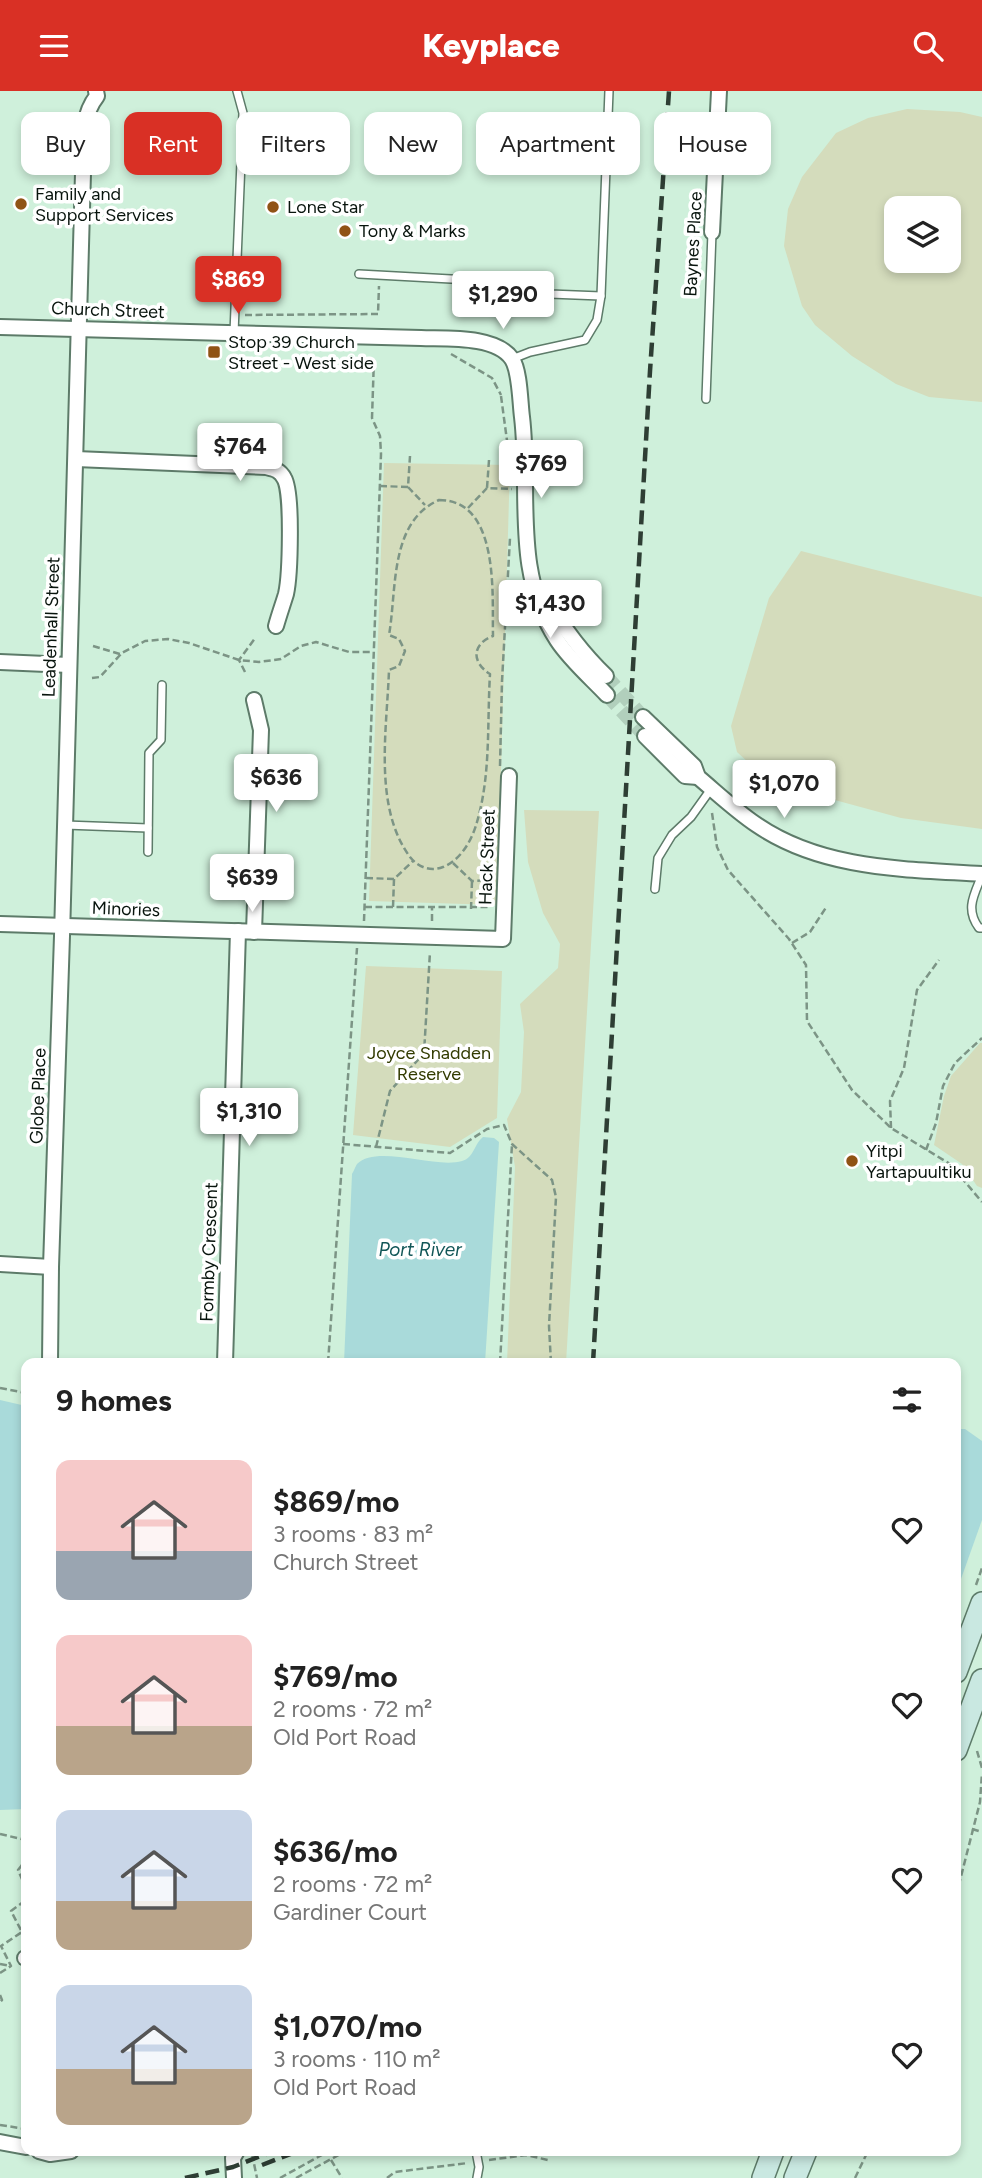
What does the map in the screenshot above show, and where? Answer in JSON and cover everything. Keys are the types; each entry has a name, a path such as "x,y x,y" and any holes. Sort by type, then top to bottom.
{"main road":[{"path":"961,1659 982,1603"},
{"path":"965,1747 982,1679"},
{"path":"763,2178 771,2156"},
{"path":"795,2178 804,2156"}],"street":[{"name":"Leadenhall Street","path":"63,926 85,123 91,104 97,96 96,91"},
{"name":"Baynes Place","path":"712,232 719,91"},
{"name":"Church Street","path":"0,327 475,340 495,347 512,359"},
{"path":"512,359 523,428 525,545 532,575 542,609 557,640 607,695"},
{"path":"76,459 266,467 277,470 284,476 289,506 287,591 276,626"},
{"path":"532,575 566,631 584,655 606,676"},
{"path":"0,661 69,665"},
{"path":"254,700 261,730 254,932"},
{"path":"643,717 694,766 698,778"},
{"path":"645,736 685,776 698,778 758,825 791,843 817,853 870,866 982,875"},
{"name":"Hack Street","path":"503,939 509,776"},
{"name":"Minories","path":"0,924 503,939"},
{"name":"Globe Place","path":"51,1267 63,926"},
{"name":"Formby Crescent","path":"225,1358 238,931"},
{"path":"0,1264 51,1267 50,1358"},
{"path":"0,2141 21,2144"},
{"path":"232,2156 234,2178"}],"lane":[{"path":"234,333 243,113 237,91"},
{"path":"512,359 530,352 585,340 597,320 601,296 609,91"},
{"name":"Baynes Place","path":"705,399 712,232"},
{"path":"359,274 506,282 550,294 601,296"},
{"path":"148,852 149,753 161,740 162,685"},
{"path":"655,890 658,858 673,835 691,817 712,788"},
{"path":"65,825 148,828"},
{"path":"982,875 971,907 972,918 979,928 982,928"},
{"path":"477,2156 477,2178"}],"path":[{"path":"235,316 378,314 379,287"},
{"path":"328,1358 343,1144 365,907 380,486 380,436 372,418 374,358"},
{"path":"463,361 492,378 501,396 509,450"},
{"path":"408,487 410,456"},
{"path":"468,508 487,488 489,460"},
{"path":"487,488 512,489 511,479"},
{"path":"380,486 408,487 426,506"},
{"path":"439,500 449,500 468,508 486,537 491,570 494,636 485,641 476,652 476,661 480,668 490,674 487,773 476,825 466,847 453,862 438,869 427,869 413,861 401,844 388,807 386,764 389,670 399,666 404,651 399,639 389,635 400,550 407,532 426,506 439,500"},
{"path":"502,681 510,528"},
{"path":"239,660 256,637"},
{"path":"92,678 100,677 121,654 145,641 168,639 189,643 239,660 259,662 281,659 301,646 316,642 349,652 373,652"},
{"path":"93,646 121,654"},
{"path":"239,660 246,672"},
{"path":"712,813 717,847 728,870 792,943 806,965 807,1021 852,1090 891,1128 950,1164 980,1196 982,1202"},
{"path":"393,907 394,879 413,861"},
{"path":"453,862 472,881 505,880"},
{"path":"366,878 394,879"},
{"path":"471,909 472,881"},
{"path":"792,943 810,932 827,906"},
{"path":"365,907 504,907"},
{"path":"376,1147 390,1091 425,1053 432,908"},
{"path":"891,1128 890,1101 904,1068 918,990 939,960"},
{"path":"926,1150 936,1123 943,1086 955,1063 982,1038"},
{"path":"343,1144 450,1153 487,1129 504,1125 512,1144 552,1180 556,1197 551,1358"},
{"path":"500,1358 512,1144"},
{"path":"0,1388 21,1392"},
{"path":"965,1747 982,1768"},
{"path":"961,1875 980,1802 982,1773"},
{"path":"972,1829 982,1832"},
{"path":"0,1834 21,1839"},
{"path":"21,1903 11,1910 21,1930"},
{"path":"0,1973 11,1966 1,1946 21,1933"},
{"path":"0,1995 0,2002"},
{"path":"0,2125 21,2128"},
{"path":"253,2156 257,2178"},
{"path":"280,2178 320,2156"},
{"path":"296,2178 338,2156"},
{"path":"855,2178 866,2156"},
{"path":"331,2160 342,2178"}],"green space":[{"path":"907,109 960,112 982,117 982,402 929,397 896,384 852,356 815,325 802,306 784,246 788,209 802,177 836,133 868,118"},
{"path":"384,463 510,465 497,905 369,901"},
{"path":"801,551 982,597 982,829 901,818 809,793 749,763 737,752 731,726 769,598"},
{"path":"524,810 599,811 566,1358 507,1358 515,1167 507,1119 521,1092 524,1032 520,1004 558,968 560,944 543,913 528,862"},
{"name":"Joyce Snadden Reserve","path":"366,966 502,971 497,1118 450,1147 353,1135"},
{"path":"980,1043 982,1188 977,1186 962,1164 934,1145 951,1076"}],"water":[{"name":"Port River","path":"483,1137 494,1138 499,1142 485,1358 344,1358 352,1174 357,1164 366,1158 378,1156 451,1163 469,1157"},
{"path":"0,1400 21,1405 21,1809 0,1810"},
{"path":"961,1429 982,1441 982,1520 961,1579"}],"tunnel":[{"path":"606,676 643,717"},
{"path":"607,695 645,736"}],"railway":[{"path":"593,1358 650,371 669,91"},
{"path":"185,2178 233,2167 260,2156"},
{"path":"262,2165 285,2156"}],"place":[{"name":"Family and Support Services","path":"21,204"},
{"name":"Lone Star","path":"273,207"},
{"name":"Tony & Marks","path":"345,231"},
{"name":"Stop 39 Church Street - West side","path":"214,352"},
{"name":"Yitpi Yartapuultiku","path":"852,1161"}]}
